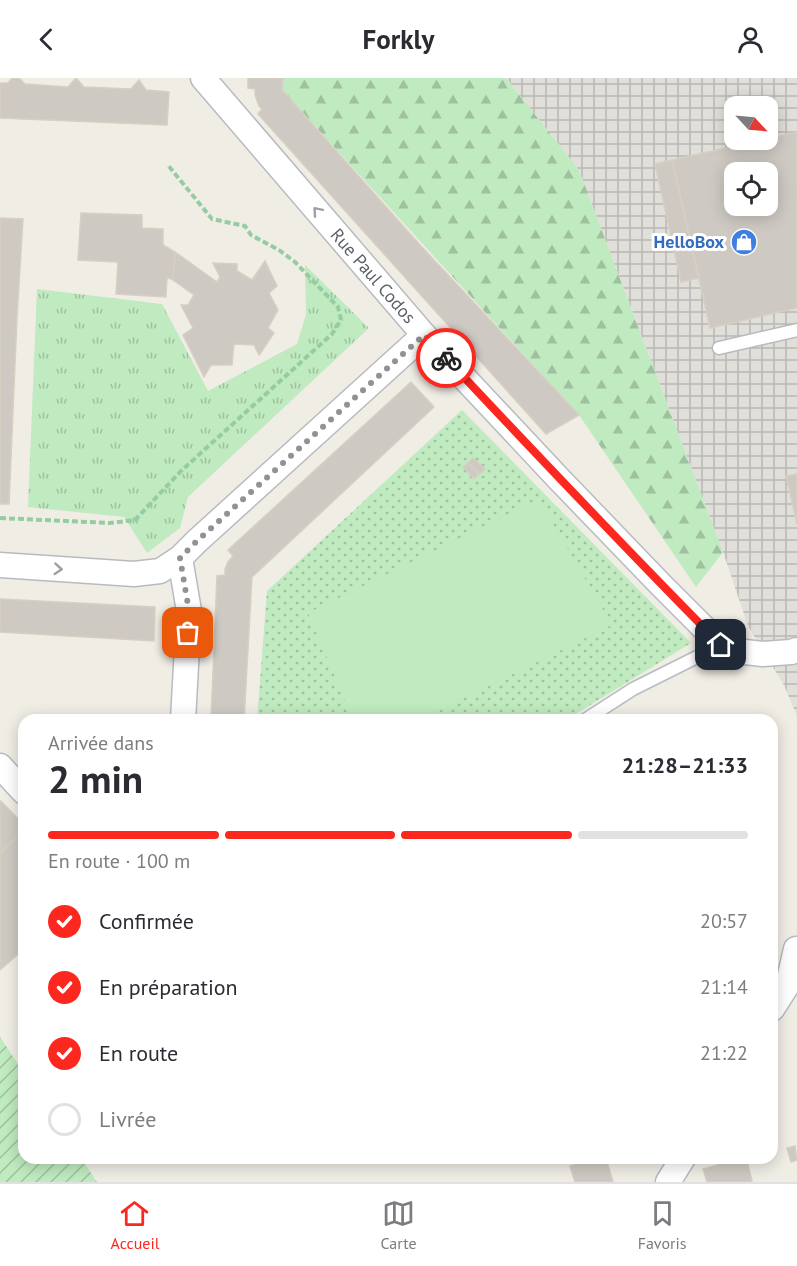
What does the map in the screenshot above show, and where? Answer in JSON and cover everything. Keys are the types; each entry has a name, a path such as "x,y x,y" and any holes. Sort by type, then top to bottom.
{"street":[{"name":"Rue Paul Codos","path":"203,78 424,335 559,479 721,645"},
{"path":"0,565 134,574 160,571 180,558 424,335"},
{"path":"180,558 189,611 183,714"},
{"path":"721,645 736,651 763,654 797,650"},
{"path":"0,766 18,786"},
{"path":"778,1000 788,984 796,949"},
{"path":"668,1182 679,1164"}],"lane":[{"path":"719,348 797,330"},
{"path":"594,714 633,689 721,645"}],"path":[{"path":"0,519 110,523 135,520 181,471 332,334 341,320 338,307 295,262 279,250 251,235 245,226 212,219 167,164"}],"shaded area":[{"path":"506,78 797,78 797,716 784,685 748,626 723,552 579,170"}],"green space":[{"path":"283,78 506,78 579,170 723,552 696,587 579,415 282,90"},
{"path":"305,265 369,328 188,497 180,528 147,553 124,517 28,507 37,289 162,304 208,391 297,344 306,314"},
{"path":"462,410 691,643 576,714 257,714 267,591"},
{"path":"539,499 612,625 432,714 350,714 308,613"},
{"path":"0,1037 18,1064 18,1164 85,1164 97,1182 0,1182"}],"building":[{"path":"12,78 19,78 25,84 68,87 76,78 84,87 131,89 139,80 146,90 169,92 167,125 0,118 0,83 8,83"},
{"path":"248,78 283,78 282,90 421,246 579,415 546,434 258,114 262,109 255,95 255,89 248,88"},
{"name":"HelloBox","path":"797,132 797,308 710,328 672,160 724,148 778,150 778,136"},
{"path":"672,160 699,278 681,282 655,164"},
{"path":"81,213 142,215 142,228 163,229 163,245 175,252 173,280 167,277 166,297 116,294 118,262 78,260"},
{"path":"0,218 23,219 9,504 0,504"},
{"path":"175,252 217,282 220,277 213,263 237,264 237,271 252,280 265,261 277,286 269,293 278,310 268,328 274,333 259,355 254,345 234,344 232,365 211,365 204,377 183,335 193,328 181,305 188,305 194,295 173,280"},
{"path":"411,382 434,407 252,577 244,714 211,714 217,576 225,575 225,569 233,556 228,550"},
{"path":"473,458 485,469 479,474 468,463"},
{"path":"468,463 479,474 474,479 463,467"},
{"path":"797,474 797,524 786,476"},
{"path":"0,599 155,607 154,641 0,632"},
{"path":"0,802 18,819 18,836 0,853"},
{"path":"18,836 18,954 0,970 0,853"},
{"path":"795,1146 797,1160 791,1162 787,1148"},
{"path":"608,1164 613,1182 575,1182 570,1166"},
{"path":"721,1164 748,1164 752,1181 707,1182 703,1169"}],"way so far":[{"path":"188,633 189,611 180,558 424,335 446,358"}],"place":[{"name":"HelloBox","path":"744,242"}],"route":[{"path":"446,358 559,479 721,645"}]}
